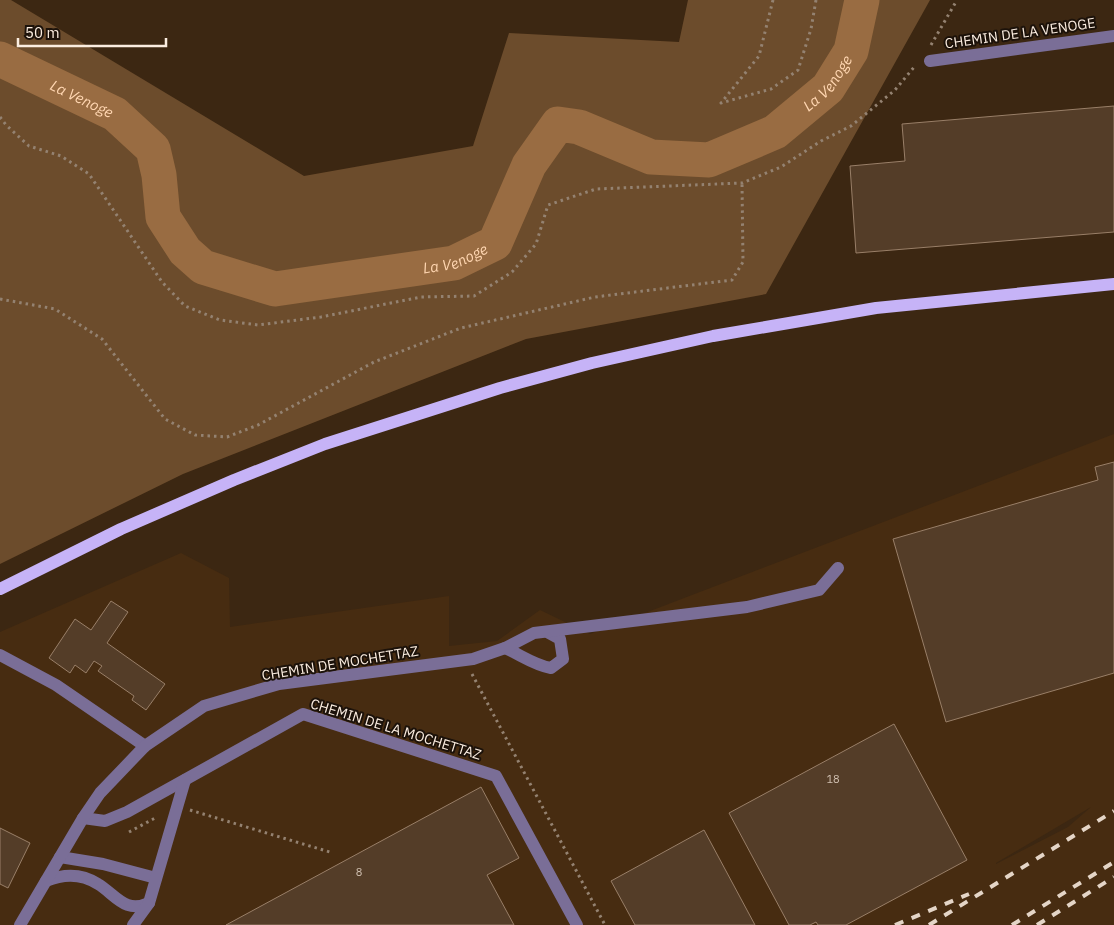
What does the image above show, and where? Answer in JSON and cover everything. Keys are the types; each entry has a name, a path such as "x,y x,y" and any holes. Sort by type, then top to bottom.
{"main road":[{"path":"0,589 121,529 234,480 325,444 509,385 592,363 713,336 876,308 1114,284"}],"lane":[{"name":"CHEMIN DE LA VENOGE","path":"925,61 1114,36"},
{"name":"CHEMIN DE MOCHETTAZ","path":"20,925 83,818 100,793 145,746 204,706 279,684 470,663 534,633 747,607 819,590 838,568"},
{"path":"505,648 523,656 537,666 550,668 564,659 560,639 549,632"},
{"path":"0,655 56,685 145,746"},
{"name":"CHEMIN DE LA MOCHETTAZ","path":"83,818 105,821 136,807 302,714 496,776 577,925"},
{"path":"135,924 149,903 186,780"},
{"path":"60,857 103,864 156,878"},
{"path":"46,881 58,876 72,875 87,878 98,884 119,901 132,915 135,924"},
{"path":"119,901 131,907 140,907 149,903"}],"path":[{"path":"773,0 759,56 721,103 771,89 798,70 811,28 816,0"},
{"path":"929,48 957,0"},
{"path":"0,117 29,146 61,156 89,174 162,282 185,306 220,320 258,326 321,318 421,297 474,296 512,272 536,244 548,205 596,189 742,184 781,167 821,141 850,126 895,90 925,61"},
{"path":"0,299 55,309 102,340 165,419 195,435 227,437 258,425 374,362 461,328 595,297 732,280 743,262 742,184"},
{"path":"470,663 605,925"},
{"path":"188,810 334,853"},
{"path":"129,832 164,813"}],"shaded area":[{"path":"0,0 11,0 304,176 473,146 509,33 679,42 688,0 930,0 766,294 526,339 183,474 0,564"},
{"path":"1114,434 1114,925 0,925 0,632 181,553 229,578 230,627 449,596 449,646 497,641 540,610 590,634","holes":["1091,807 1068,827 996,864"]}],"building":[{"path":"1114,106 1114,232 856,253 850,166 905,161 902,124"},
{"path":"1114,462 1114,673 946,722 893,539 1098,480 1095,467"},
{"path":"111,601 128,612 107,643 165,684 146,710 132,700 134,696 98,671 102,666 94,661 86,673 75,665 70,673 49,658 75,619 91,630"},
{"path":"894,724 967,860 846,925 818,925 816,922 810,925 789,925 729,813"},
{"path":"481,787 519,858 487,875 514,925 226,925"},
{"path":"0,828 30,843 8,888 0,884"},
{"path":"704,830 755,925 635,925 611,881"}],"waterway":[{"name":"La Venoge","path":"0,59 115,114 153,149 159,175 163,217 185,251 203,267 275,289 454,263 495,243 529,165 558,124 579,127 651,157 709,160 775,132 828,88 851,51 862,0"}],"railway":[{"path":"929,925 1114,811"},
{"path":"1012,925 1114,862"},
{"path":"1037,925 1114,877"},
{"path":"895,925 969,894"}]}
